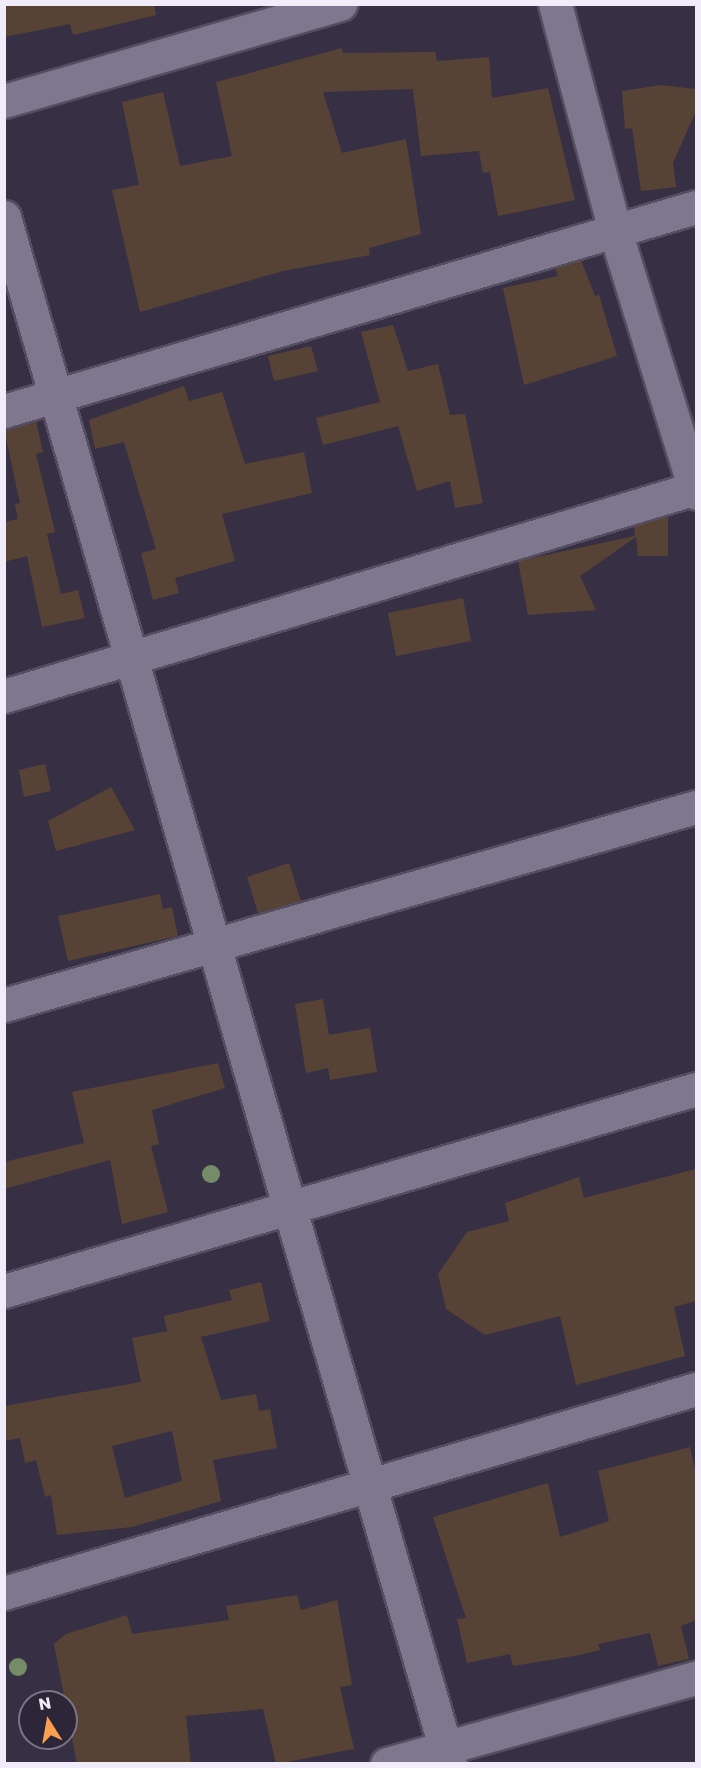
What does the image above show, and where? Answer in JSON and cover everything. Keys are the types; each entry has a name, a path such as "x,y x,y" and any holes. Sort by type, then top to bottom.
{"street":[{"path":"4,101 340,4"},
{"path":"4,696 696,490 615,231 555,4"},
{"path":"4,411 696,207"},
{"path":"4,217 448,1756"},
{"path":"4,1005 696,807"},
{"path":"4,1291 696,1089"},
{"path":"4,1593 696,1389"},
{"path":"387,1764 448,1756 696,1678"}],"building":[{"path":"4,4 154,4 156,15 73,35 70,24 4,37"},
{"path":"342,48 343,53 435,52 437,61 489,57 492,98 548,88 575,200 498,216 490,172 483,173 479,151 421,156 413,89 323,92 342,153 406,139 421,234 369,248 370,255 283,271 140,312 112,190 139,185 122,102 163,92 180,166 232,156 216,82"},
{"path":"661,85 696,89 696,111 673,163 676,187 641,191 632,128 625,129 622,91"},
{"path":"581,260 595,296 599,295 617,356 524,385 503,288 558,276 555,268"},
{"path":"393,325 408,371 438,364 450,415 465,414 483,503 455,508 450,481 417,491 398,426 323,445 316,418 380,402 361,332"},
{"path":"311,346 318,371 274,381 268,356"},
{"path":"184,386 189,401 222,392 245,464 304,452 312,493 222,514 235,561 175,578 179,593 153,600 141,553 156,549 124,442 95,449 89,420"},
{"path":"36,421 43,452 36,454 55,532 47,534 61,594 78,590 85,618 42,627 27,556 4,562 4,522 18,519 15,504 20,503 4,429"},
{"path":"668,516 668,556 638,556 636,537 580,576 596,610 528,615 518,561 635,536 634,526"},
{"path":"463,598 471,641 396,656 388,613"},
{"path":"45,764 51,791 24,797 19,770"},
{"path":"111,787 135,830 56,851 48,821"},
{"path":"289,863 301,901 258,913 247,877"},
{"path":"160,894 163,909 172,907 178,936 68,961 58,916"},
{"path":"323,999 329,1035 370,1028 377,1072 330,1080 328,1068 306,1073 295,1004"},
{"path":"218,1063 225,1088 152,1110 159,1144 151,1146 168,1212 122,1224 110,1160 4,1189 4,1162 84,1143 72,1092"},
{"path":"696,1169 696,1301 674,1307 685,1356 576,1385 560,1316 485,1335 446,1309 438,1274 467,1232 509,1221 505,1203 579,1177 584,1198"},
{"path":"261,1282 270,1321 201,1337 221,1400 256,1394 259,1411 270,1409 277,1448 213,1460 221,1501 132,1527 57,1535 51,1495 45,1497 36,1460 25,1463 20,1438 4,1441 4,1406 141,1382 132,1338 167,1331 164,1316 232,1300 229,1290","holes":["172,1431 182,1481 125,1498 112,1446"]},
{"path":"690,1447 696,1474 696,1620 681,1626 689,1659 658,1666 650,1633 598,1644 600,1650 513,1666 510,1654 467,1663 457,1619 466,1618 433,1517 548,1483 560,1537 609,1521 598,1471"},
{"path":"297,1595 301,1610 337,1600 352,1685 340,1687 354,1749 276,1764 263,1709 186,1716 191,1764 77,1764 74,1750 78,1750 78,1690 63,1690 54,1644 66,1634 127,1615 132,1634 229,1620 226,1606"}]}
